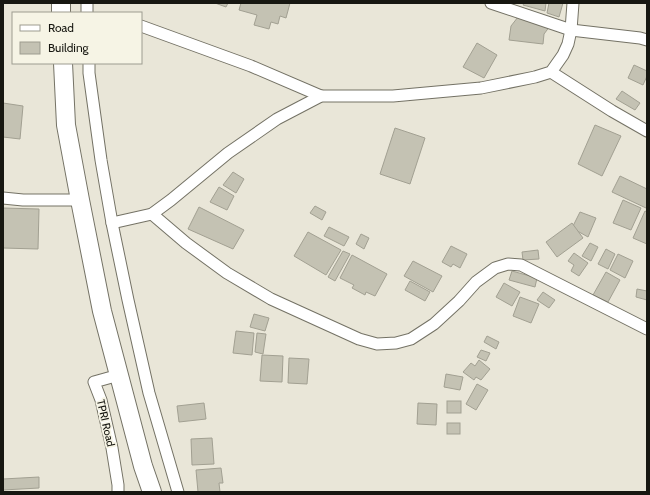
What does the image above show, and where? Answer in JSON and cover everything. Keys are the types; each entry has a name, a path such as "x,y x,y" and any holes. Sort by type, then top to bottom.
{"highway":[{"path":"63,64 66,125 102,311 143,466 152,492"},
{"path":"142,492 143,466"}],"street":[{"path":"491,3 571,30 647,40"},
{"path":"142,26 251,66 321,96 392,96 480,88 535,77 551,72 563,55 568,44 571,30 573,3"},
{"path":"89,64 89,74 101,160 128,300 149,393 178,492"},
{"path":"551,72 612,112 647,131"},
{"path":"112,223 152,214 246,140 277,119 321,96"},
{"path":"3,198 23,200 80,200"},
{"path":"152,214 186,243 227,273 264,295 359,339 376,344 396,343 411,339 434,324 459,301 476,282 495,268 508,264 520,265 647,329"},
{"name":"TPRI Road","path":"118,492 112,448 101,400 94,382 119,375"}],"building":[{"path":"215,3 228,3 226,7"},
{"path":"241,3 290,3 286,18 280,16 278,24 271,22 269,29 254,25 257,15 239,10"},
{"path":"524,3 546,3 545,11 523,5"},
{"path":"549,3 563,3 559,17 547,13"},
{"path":"518,17 550,26 544,34 543,44 509,40 511,26"},
{"path":"477,43 497,55 484,78 463,67"},
{"path":"634,65 647,71 647,76 643,85 628,78"},
{"path":"622,91 640,103 635,110 616,99"},
{"path":"3,103 23,106 20,139 3,137"},
{"path":"595,125 621,136 602,176 578,164"},
{"path":"395,128 425,138 410,184 380,174"},
{"path":"233,172 244,179 236,193 223,185"},
{"path":"620,176 647,189 646,208 612,192"},
{"path":"219,187 234,196 227,210 210,202"},
{"path":"623,200 641,208 631,230 613,223"},
{"path":"315,206 326,212 322,220 310,213"},
{"path":"199,207 244,230 233,249 188,229"},
{"path":"3,208 39,209 38,249 3,248"},
{"path":"645,211 647,212 647,244 633,238"},
{"path":"580,212 596,218 588,237 572,228"},
{"path":"572,223 583,238 557,257 546,242"},
{"path":"329,227 349,237 344,246 324,236"},
{"path":"308,232 341,250 326,275 294,256"},
{"path":"361,234 369,238 364,249 356,244"},
{"path":"590,243 598,247 591,261 582,256"},
{"path":"451,246 467,254 460,268 453,264 451,267 442,262"},
{"path":"606,249 615,254 608,269 598,264"},
{"path":"538,250 539,259 523,260 522,252"},
{"path":"343,251 350,254 335,281 328,277"},
{"path":"574,253 588,263 579,276 571,271 574,265 568,261"},
{"path":"618,254 633,261 625,278 610,270"},
{"path":"352,255 387,274 375,296 366,292 365,295 352,288 354,285 340,278"},
{"path":"413,261 442,276 433,292 404,276"},
{"path":"512,271 537,278 535,287 509,280"},
{"path":"606,272 620,280 608,302 593,295"},
{"path":"410,281 430,292 425,301 405,290"},
{"path":"504,283 520,292 512,306 496,297"},
{"path":"637,289 647,291 647,300 636,297"},
{"path":"543,292 555,300 549,308 537,300"},
{"path":"520,297 539,304 531,323 513,316"},
{"path":"254,314 269,318 265,331 250,327"},
{"path":"236,331 254,333 252,355 233,353"},
{"path":"257,333 266,334 263,354 255,352"},
{"path":"487,336 499,342 496,349 484,342"},
{"path":"481,350 490,353 486,361 477,357"},
{"path":"262,355 283,356 282,382 260,381"},
{"path":"289,358 309,359 307,384 288,383"},
{"path":"479,360 490,369 481,380 476,377 474,380 463,372 471,363 475,366"},
{"path":"446,374 463,377 460,390 444,387"},
{"path":"477,384 488,390 476,410 466,404"},
{"path":"447,401 461,401 461,413 447,413"},
{"path":"204,403 206,419 179,422 177,406"},
{"path":"418,403 437,404 436,425 417,424"},
{"path":"447,423 460,423 460,434 447,434"},
{"path":"212,438 214,464 192,465 191,439"},
{"path":"221,468 223,483 219,483 220,492 198,492 196,470"},
{"path":"39,477 39,488 3,490 3,479"}]}
